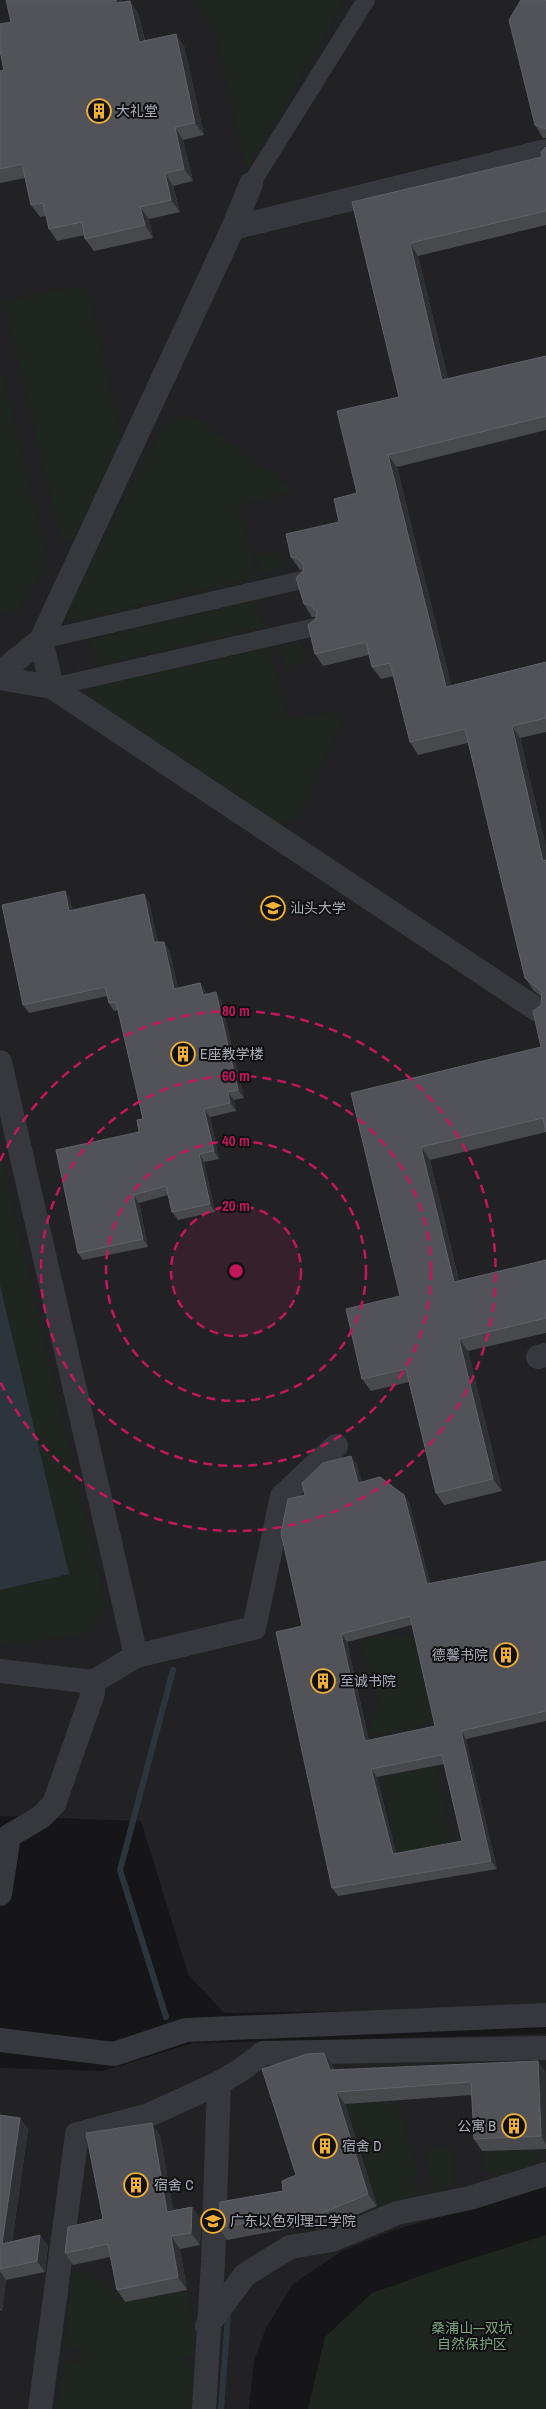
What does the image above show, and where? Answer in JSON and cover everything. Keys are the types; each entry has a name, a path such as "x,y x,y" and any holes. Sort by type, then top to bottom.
{"street":[{"path":"366,0 250,184 233,228 41,640 52,687 538,1010"},
{"path":"233,228 546,151"},
{"path":"0,673 41,640 302,580"},
{"path":"0,678 52,687 315,627"},
{"path":"0,1062 136,1656"},
{"path":"0,1672 93,1682 136,1656 254,1628 282,1496 336,1446"},
{"path":"0,1894 9,1836 41,1817 54,1804 93,1693 93,1682"},
{"path":"0,2040 114,2054 186,2030 546,2015"},
{"path":"40,2409 77,2134 149,2115 242,2070 263,2053 546,2048"},
{"path":"204,2409 219,2082"},
{"path":"207,2326 245,2275 290,2248 332,2240 397,2213 470,2198 546,2174"}],"shaded area":[{"name":"汕头大学","path":"0,0 546,0 546,2008 224,2013 188,1974 141,1821 0,1816"},
{"path":"0,1285 69,1574 0,1590"},
{"name":"广东以色列理工学院","path":"546,2034 546,2187 394,2230 342,2251 293,2284 266,2328 254,2361 249,2409 0,2409 0,2068 103,2071 193,2043"}],"green space":[{"path":"191,0 345,0 251,165 245,168 216,32"},
{"path":"86,284 123,446 75,536 67,542 60,536 5,303"},
{"path":"0,364 48,563 17,609 0,613"},
{"path":"182,416 198,420 293,490 238,506 256,576 75,620 64,618 67,607 160,432 172,420"},
{"path":"279,549 285,568 262,574 256,556"},
{"path":"255,600 262,627 98,666 91,640"},
{"path":"302,643 307,662 284,668 279,649"},
{"path":"270,647 288,720 347,710 300,813 290,821 276,823 91,705 86,695 96,686"},
{"path":"0,1151 107,1609 85,1634 0,1645"},
{"path":"419,1635 438,1721 368,1736 379,1700 359,1639"},
{"path":"437,1766 453,1852 399,1863 382,1776"},
{"path":"397,2100 416,2169 414,2196 378,2211 345,2104"},
{"path":"427,2149 453,2149 454,2177 442,2196 432,2199"},
{"path":"546,2149 546,2152 516,2179 505,2182 483,2167 482,2151"},
{"name":"桑浦山—双坑 自然保护区","path":"546,2235 546,2409 308,2409 325,2337 372,2293"},
{"path":"72,2272 91,2272 120,2301 187,2290 199,2355 185,2355 184,2366 199,2368 197,2409 56,2409 65,2360 82,2363 82,2350 65,2347"}],"building":[{"name":"大礼堂","path":"6,0 116,0 116,3 130,1 139,42 176,34 195,123 175,127 184,169 165,173 171,200 140,207 145,225 85,239 82,222 49,229 43,203 31,205 22,164 0,169 0,71 4,70 0,51 0,24 11,22"},
{"path":"521,0 546,0 546,129 535,125 509,20"},
{"path":"546,147 546,211 410,243 442,380 546,356 546,416 388,455 446,687 546,662 546,718 512,726 543,861 546,860 546,1132 543,1118 421,1147 454,1282 546,1260 546,1318 459,1339 493,1479 436,1493 406,1369 362,1379 346,1309 400,1296 351,1093 541,1047 533,1011 541,1005 542,992 525,978 465,729 410,742 390,663 372,667 366,642 315,654 308,625 316,618 317,612 310,605 304,604 296,578 303,571 304,565 297,558 291,557 286,534 339,522 334,499 357,493 337,411 399,397 352,202 542,157 541,152"},
{"path":"65,891 69,911 144,894 154,942 164,942 174,989 200,983 203,995 216,992 238,1090 228,1092 230,1103 204,1109 214,1151 199,1154 210,1204 172,1212 166,1186 133,1195 143,1239 78,1253 56,1150 139,1132 137,1120 143,1119 116,1002 109,1003 105,987 23,1005 2,905"},
{"name":"至诚书院","path":"351,1456 358,1483 380,1477 404,1495 427,1584 546,1561 546,1711 461,1731 491,1861 332,1888 276,1632 302,1626 281,1533 288,1499 305,1495 302,1483 323,1463","holes":["410,1616 435,1726 365,1741 341,1634","442,1755 462,1841 393,1854 371,1769"]},
{"path":"324,2053 330,2070 538,2061 541,2136 474,2139 471,2082 336,2092 368,2194 320,2214 307,2216 305,2212 219,2228 220,2202 283,2191 282,2181 296,2175 262,2069 307,2054"},
{"path":"0,2115 20,2118 2,2244 40,2235 37,2261 0,2269"},
{"name":"宿舍 C","path":"152,2123 167,2212 192,2207 191,2233 171,2236 178,2277 117,2290 108,2244 65,2253 68,2227 103,2219 86,2133"}],"waterway":[{"path":"166,2017 120,1870 173,1670"},
{"path":"221,2409 228,2315"}],"place":[{"name":"大礼堂","path":"99,111"},
{"name":"汕头大学","path":"273,908"},
{"name":"E座教学楼","path":"183,1054"},
{"name":"德馨书院","path":"506,1655"},
{"name":"至诚书院","path":"323,1681"},
{"name":"公寓 B","path":"514,2126"},
{"name":"宿舍 D","path":"325,2146"},
{"name":"宿舍 C","path":"136,2185"},
{"name":"广东以色列理工学院","path":"213,2221"}]}
